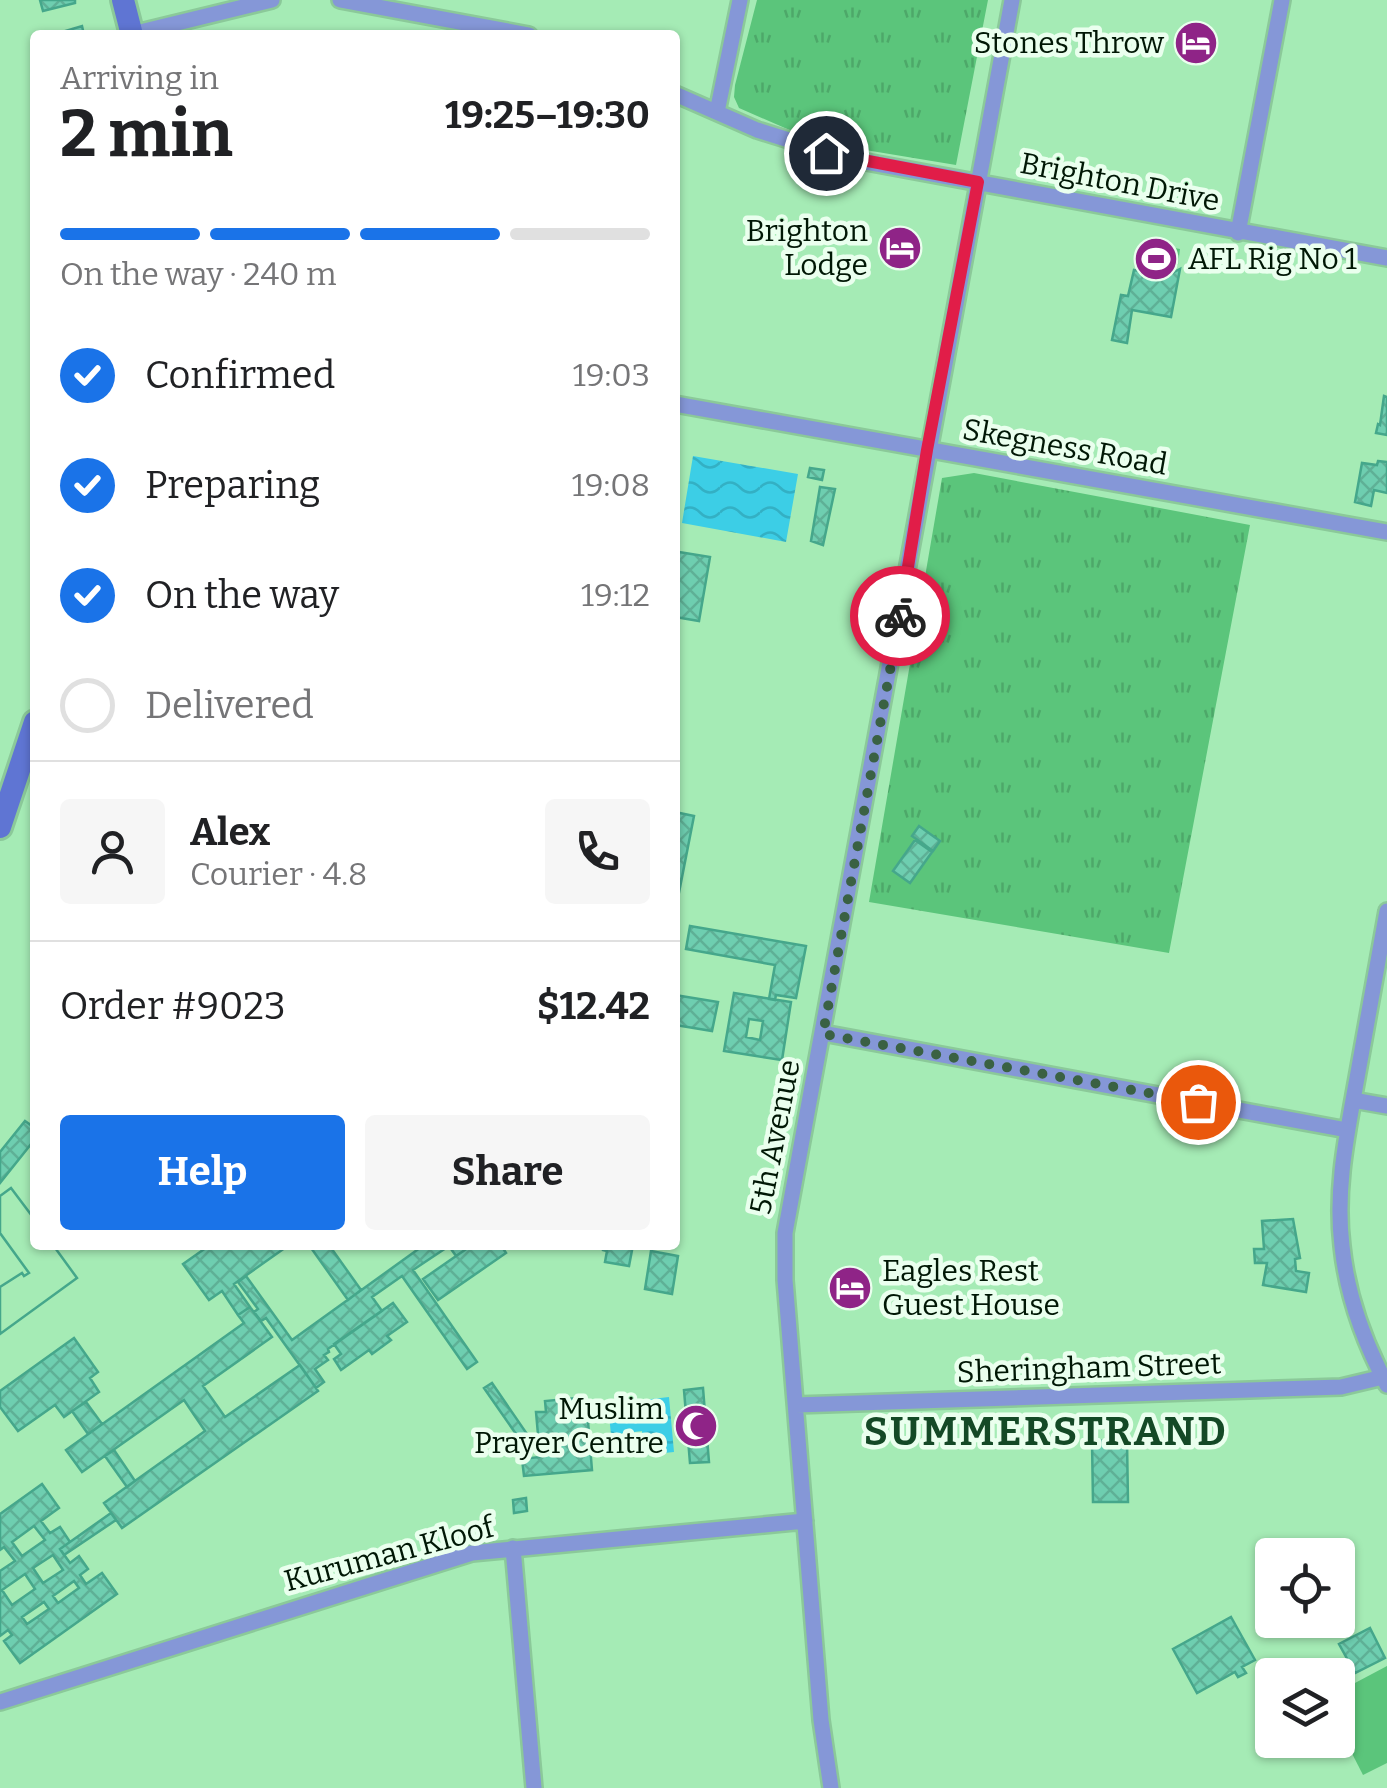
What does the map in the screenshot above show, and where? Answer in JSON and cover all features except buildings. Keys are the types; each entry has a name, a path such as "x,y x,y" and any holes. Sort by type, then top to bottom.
{"street":[{"path":"123,0 131,30"},
{"path":"152,30 272,0"},
{"path":"340,0 408,6 508,30"},
{"path":"716,112 740,0"},
{"name":"5th Avenue","path":"831,1788 785,1280 785,1233 1012,0"},
{"path":"1238,233 1282,0"},
{"name":"Brighton Drive","path":"680,96 757,130 826,153 1387,258"},
{"name":"Skegness Road","path":"680,405 1387,532"},
{"path":"0,827 30,737"},
{"path":"1385,1381 1355,1310 1342,1250 1340,1187 1387,912"},
{"path":"823,1034 1348,1130"},
{"path":"1353,1100 1387,1106"},
{"name":"Sheringham Street","path":"796,1405 1341,1387 1385,1381"},
{"name":"Kuruman Kloof","path":"0,1702 472,1552 805,1521"},
{"path":"513,1548 534,1788"}],"green space":[{"path":"757,0 988,0 956,165 817,142 739,108 734,97 735,85"},
{"path":"1143,242 1180,249 1178,265 1164,272 1138,267"},
{"path":"974,473 1250,525 1169,953 869,902 942,478"},
{"path":"1387,1666 1387,1763 1363,1775 1354,1758 1355,1683"}],"water":[{"path":"693,456 798,474 786,542 682,523"},
{"path":"669,1397 674,1452 645,1455 642,1431 611,1435 608,1404"}],"way so far":[{"path":"900,616 823,1034 1198,1102"}],"place":[{"name":"Stones Throw","path":"1196,43"},
{"name":"Brighton Lodge","path":"900,248"},
{"name":"AFL Rig No 1","path":"1156,259"},
{"name":"Eagles Rest Guest House","path":"850,1288"},
{"name":"Muslim Prayer Centre","path":"696,1426"}],"district":[{"name":"SUMMERSTRAND","path":"1046,1431"}],"route":[{"path":"826,153 978,182 900,616"}]}
